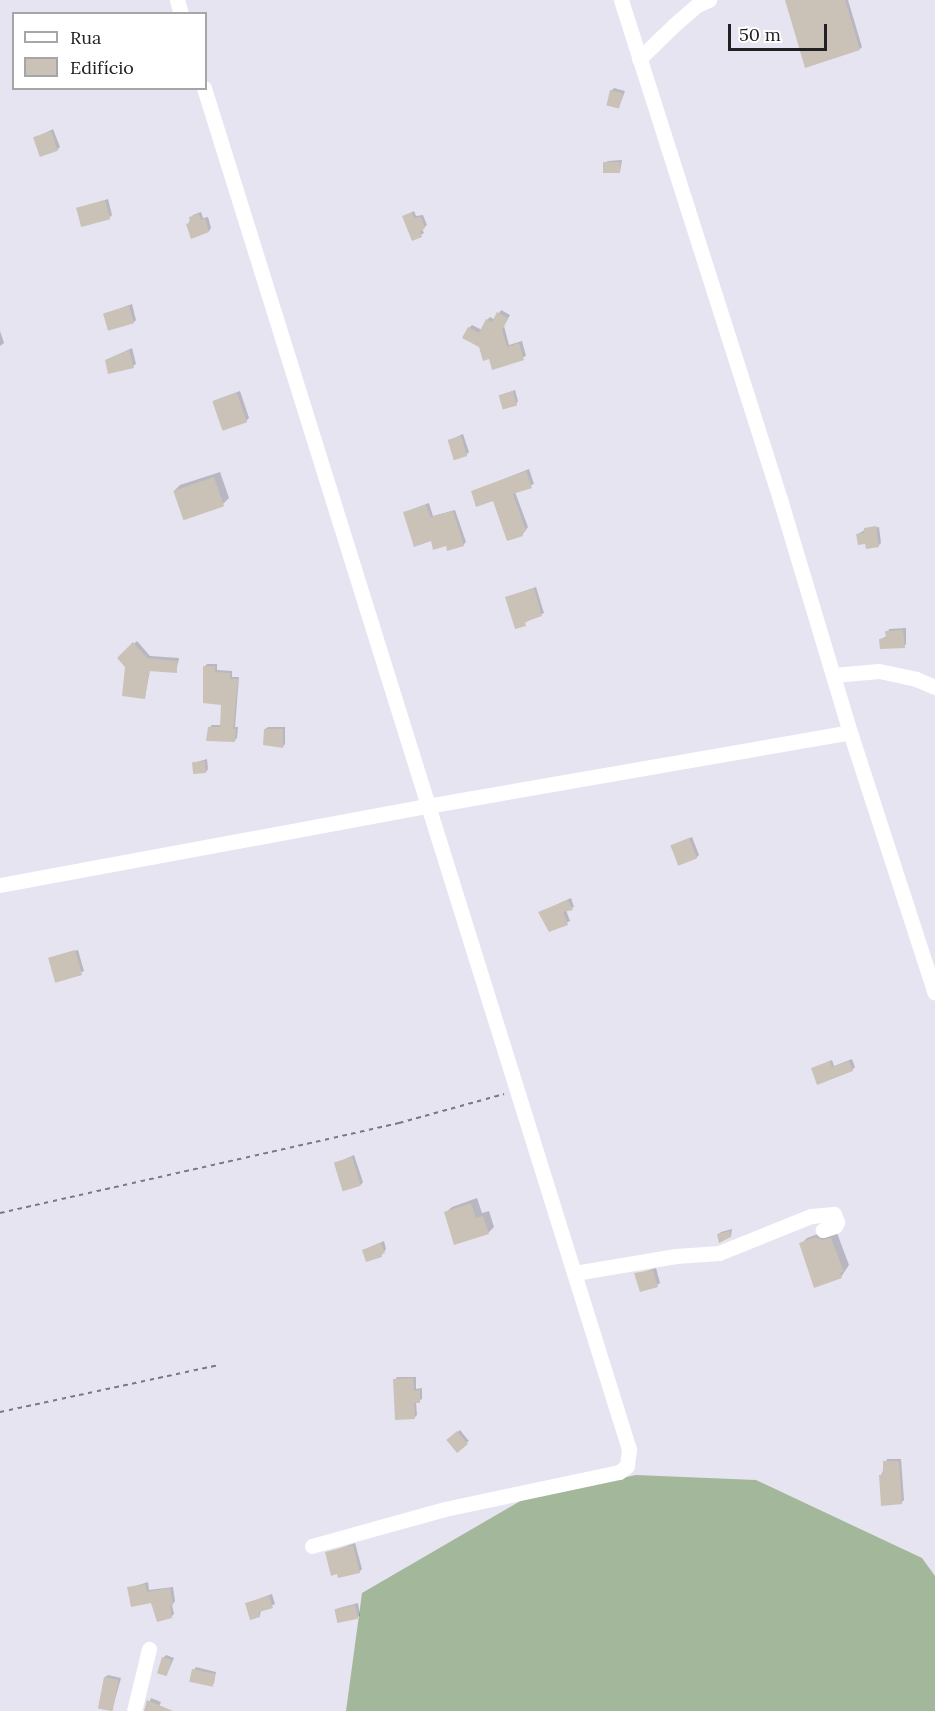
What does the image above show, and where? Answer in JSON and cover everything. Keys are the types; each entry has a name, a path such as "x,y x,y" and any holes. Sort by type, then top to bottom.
{"street":[{"path":"621,0 780,498 850,732 935,993"},
{"path":"639,59 674,24 697,5 709,0"},
{"path":"205,90 629,1449 627,1466 620,1472 445,1509 312,1546"},
{"path":"833,675 879,671 916,679 935,687"},
{"path":"0,885 427,806 850,732"},
{"path":"575,1273 675,1256 719,1252 811,1216 828,1212 834,1214 837,1222 835,1226 823,1230"},
{"path":"134,1711 149,1649"}],"path":[{"path":"0,1213 399,1123 474,1104 517,1087"},
{"path":"0,1412 220,1365"}],"green space":[{"path":"636,1475 756,1480 922,1558 935,1576 935,1711 346,1711 362,1593 522,1500"}],"building":[{"path":"785,0 845,0 860,50 805,68"},
{"path":"610,90 623,93 619,109 606,106"},
{"path":"51,131 58,151 40,157 33,137"},
{"path":"603,162 620,162 620,173 603,173"},
{"path":"105,200 110,219 81,227 76,208"},
{"path":"412,212 414,218 421,217 425,228 420,232 422,237 412,241 402,216"},
{"path":"199,214 201,220 205,218 209,232 191,239 186,224 190,223 189,217"},
{"path":"129,306 134,323 108,331 103,313"},
{"path":"497,312 508,318 502,330 507,347 519,343 524,360 492,370 489,359 483,361 479,347 462,338 468,327 479,333 486,319 492,322"},
{"path":"129,350 134,368 108,374 105,360"},
{"path":"513,391 517,405 503,410 499,395"},
{"path":"237,393 247,422 223,431 212,401"},
{"path":"461,436 467,456 454,460 448,440"},
{"path":"526,471 532,488 513,494 526,531 522,533 523,536 507,541 493,501 476,507 471,491"},
{"path":"214,477 224,506 183,520 173,491"},
{"path":"426,505 430,517 453,511 464,546 447,551 446,546 433,550 431,541 414,547 403,512"},
{"path":"876,526 879,547 866,549 865,544 858,545 856,534 864,533 864,528"},
{"path":"534,588 542,616 525,622 526,626 515,629 505,597"},
{"path":"903,630 905,648 880,649 879,639 886,638 885,631"},
{"path":"133,642 147,658 177,661 177,673 149,671 145,699 122,696 125,667 117,658"},
{"path":"203,666 215,666 215,672 231,673 230,679 238,679 233,729 236,729 235,742 206,741 208,727 220,727 221,705 203,703"},
{"path":"264,729 283,729 283,748 263,745"},
{"path":"205,761 206,773 193,774 192,762"},
{"path":"689,838 697,859 678,866 670,845"},
{"path":"568,900 573,910 563,912 568,925 549,932 538,912"},
{"path":"75,950 82,975 55,983 48,958"},
{"path":"830,1061 832,1067 849,1061 853,1071 817,1085 811,1068"},
{"path":"352,1157 361,1186 343,1191 334,1163"},
{"path":"471,1203 476,1218 483,1216 489,1234 454,1245 444,1212"},
{"path":"730,1231 731,1237 719,1243 717,1234"},
{"path":"816,1237 822,1240 831,1238 844,1272 840,1273 842,1278 814,1288 799,1243"},
{"path":"381,1243 385,1253 381,1254 382,1257 366,1262 362,1250"},
{"path":"653,1270 658,1287 640,1292 634,1273"},
{"path":"413,1378 414,1391 420,1390 420,1403 414,1403 415,1419 395,1420 393,1379"},
{"path":"457,1431 468,1444 457,1453 446,1440"},
{"path":"883,1461 899,1461 902,1504 881,1506 879,1475 883,1475"},
{"path":"353,1545 360,1573 338,1578 337,1574 331,1576 325,1552"},
{"path":"145,1584 147,1592 170,1588 173,1605 170,1606 172,1618 157,1622 151,1603 131,1607 127,1587"},
{"path":"269,1596 273,1608 259,1612 260,1617 250,1620 245,1603"},
{"path":"355,1605 358,1619 337,1623 334,1609"},
{"path":"162,1657 172,1660 167,1676 157,1673"},
{"path":"192,1669 215,1674 213,1687 189,1682"},
{"path":"104,1677 119,1680 113,1711 98,1708"},
{"path":"147,1700 173,1711 144,1711"}]}
